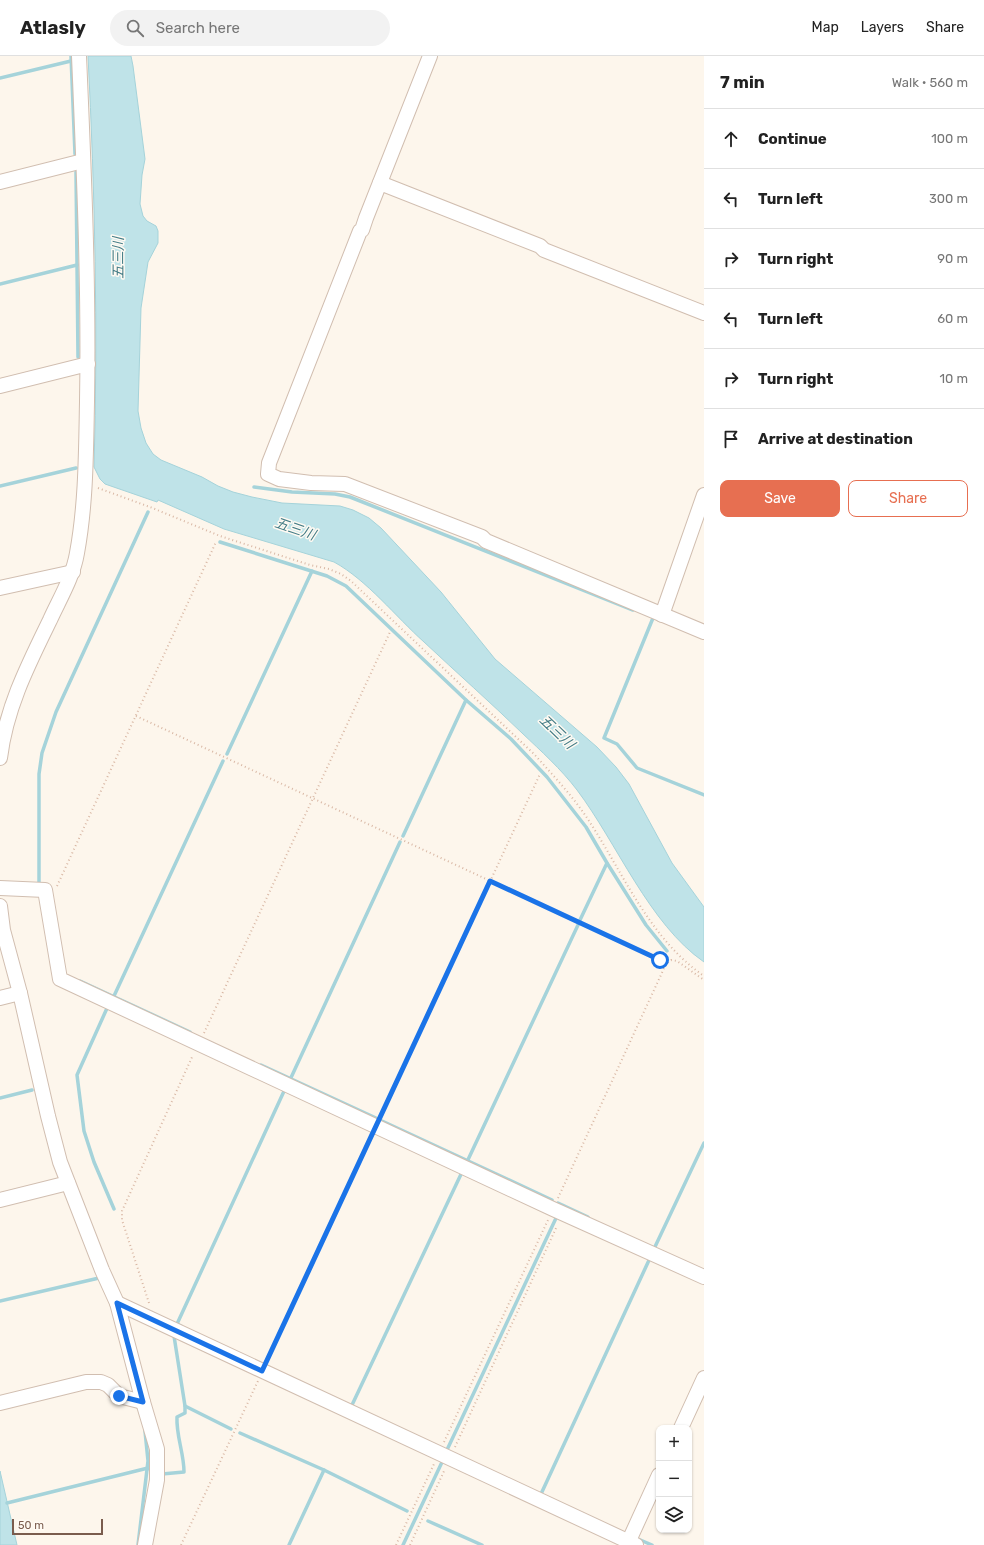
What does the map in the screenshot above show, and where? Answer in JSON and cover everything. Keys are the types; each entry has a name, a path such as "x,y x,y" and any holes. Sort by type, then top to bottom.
{"street":[{"path":"0,758 4,730 24,672 73,572 78,551 85,484 88,364 86,205 79,56"},
{"path":"430,56 269,463 268,474 279,479 311,483 345,484 482,537 486,541 704,632"},
{"path":"0,182 83,161"},
{"path":"380,183 704,313"},
{"path":"0,386 88,364"},
{"path":"662,615 704,495"},
{"path":"0,588 73,572"},
{"path":"0,888 45,890 60,979 704,1278"},
{"path":"0,906 3,930 20,993 60,1162 102,1270 117,1303 157,1449 157,1480 145,1545"},
{"path":"0,998 20,993"},
{"path":"0,1200 68,1183"},
{"path":"117,1303 630,1544 656,1482"},
{"path":"682,1425 704,1378"},
{"path":"0,1403 95,1381 108,1385 119,1396 143,1402"}],"path":[{"path":"85,484 150,507 220,536 310,565 329,569 341,574 351,581 534,754 560,782 584,813 626,884 649,918 680,955 704,976"},
{"path":"45,890 55,890 216,542"},
{"path":"151,1320 148,1299 122,1220 122,1210 390,632"},
{"path":"136,716 660,960 677,960 704,980"},
{"path":"181,1545 540,774"},
{"path":"410,1545 445,1456 558,1211 666,964 671,960"},
{"path":"396,1545 445,1456 558,1211"}],"water":[{"name":"五三川","path":"88,56 131,56 133,66 145,159 142,175 140,204 143,216 147,221 156,226 158,231 158,243 148,262 141,308 138,411 141,428 146,443 153,454 161,460 233,492 282,503 340,506 353,510 369,518 381,528 441,592 495,659 597,747 616,767 629,784 672,863 704,907 704,962 684,946 650,905 592,811 577,790 551,760 358,579 334,562 224,529 158,500 157,502 105,484 100,479 94,467 96,364 95,262"},
{"path":"0,1471 17,1545 0,1545"}],"waterway":[{"path":"71,56 75,154"},
{"path":"0,78 71,61"},
{"path":"76,172 78,357"},
{"path":"0,284 77,265"},
{"path":"0,486 76,468"},
{"path":"254,487 292,492 335,494 350,497 633,610"},
{"path":"39,886 39,774 42,753 56,712 148,512"},
{"path":"220,542 327,576 346,586 466,700 511,739 547,777 586,827 646,925 667,951"},
{"path":"227,754 312,571"},
{"path":"653,618 604,738 617,744 637,768 704,795"},
{"path":"403,836 466,700"},
{"path":"114,996 223,761"},
{"path":"289,1082 400,842"},
{"path":"580,920 607,863"},
{"path":"466,1164 578,925"},
{"path":"80,981 190,1032"},
{"path":"108,1006 77,1075 84,1131 94,1162 114,1209"},
{"path":"261,1065 376,1118"},
{"path":"181,1326 177,1324 285,1089"},
{"path":"0,1098 32,1090"},
{"path":"382,1121 552,1200"},
{"path":"653,1251 704,1143"},
{"path":"352,1405 463,1170"},
{"path":"558,1203 588,1217"},
{"path":"446,1452 557,1216"},
{"path":"541,1494 650,1258"},
{"path":"0,1301 99,1278"},
{"path":"162,1474 184,1472 177,1417 185,1413 185,1406 174,1336"},
{"path":"185,1406 231,1429"},
{"path":"138,1545 148,1461 145,1431"},
{"path":"240,1433 324,1470 407,1511"},
{"path":"403,1545 443,1460"},
{"path":"7,1503 148,1468 153,1471"},
{"path":"289,1545 324,1470"},
{"path":"428,1521 482,1545"},
{"path":"638,1539 652,1545"}],"route":[{"path":"119,1396 143,1402 117,1303 262,1371 490,881 660,960"}]}
